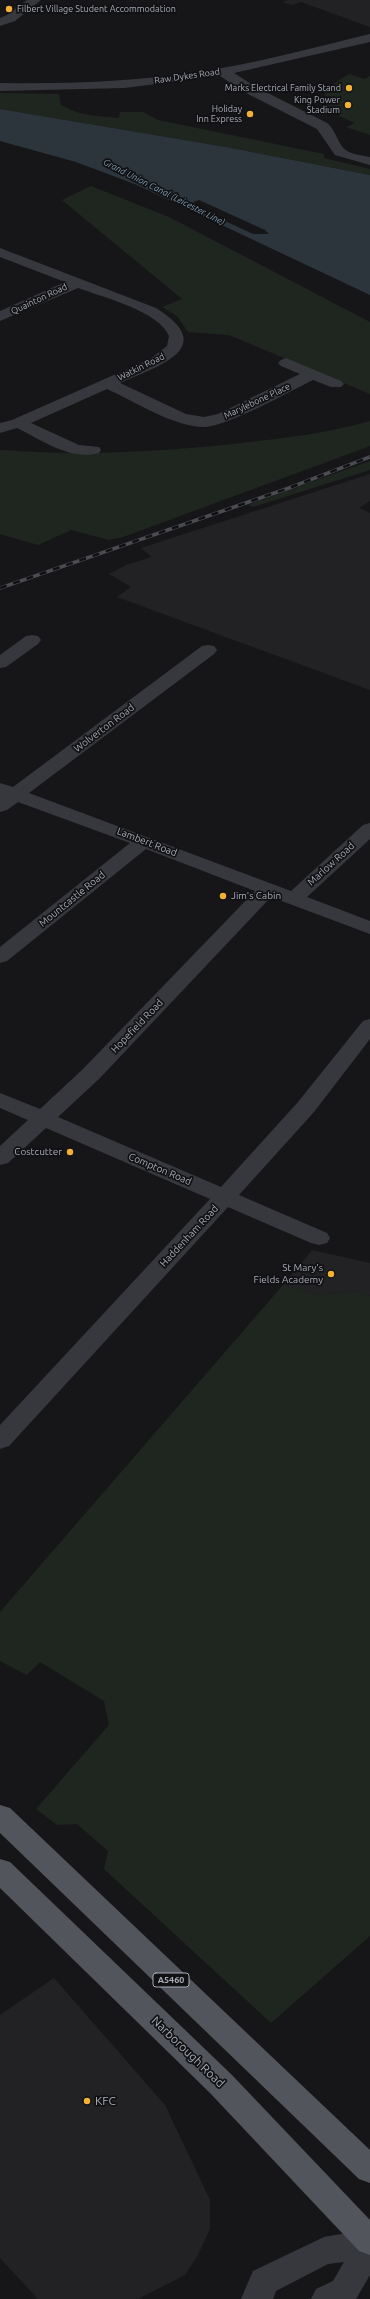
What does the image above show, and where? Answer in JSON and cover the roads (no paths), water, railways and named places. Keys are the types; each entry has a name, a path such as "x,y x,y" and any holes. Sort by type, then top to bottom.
{"main road":[{"name":"A5460","path":"2,1820 370,2170"},
{"name":"Narborough Road","path":"0,1870 221,2084 370,2243"}],"street":[{"path":"0,22 11,18 35,0"},
{"name":"Raw Dykes Road","path":"0,87 76,86 163,81 221,72 370,38"},
{"path":"251,90 246,79 247,74 254,65"},
{"path":"221,72 251,90 328,130 334,146 340,152 370,161"},
{"path":"163,81 202,83 251,90"},
{"name":"Watkin Road","path":"0,252 151,311 172,325 176,332 173,348 166,356 18,424 0,428"},
{"name":"Quainton Road","path":"0,317 78,282"},
{"path":"286,364 336,384"},
{"name":"Marylebone Place","path":"107,383 182,418 204,422 224,417 313,374"},
{"path":"18,424 76,450 93,450"},
{"path":"0,663 32,640"},
{"name":"Wolverton Road","path":"5,796 208,650"},
{"name":"Lambert Road","path":"5,796 144,841 370,928"},
{"name":"Marlow Road","path":"293,899 370,829"},
{"name":"Mountcastle Road","path":"0,957 144,841"},
{"name":"Hopefield Road","path":"0,1158 90,1074 268,890"},
{"name":"Haddenham Road","path":"0,1440 225,1197 306,1107 370,1025"},
{"name":"Compton Road","path":"0,1100 320,1238"},
{"path":"257,2299 264,2280 324,2250 370,2243"},
{"path":"327,2299 344,2291 370,2243"}],"water":[{"name":"Grand Union Canal (Leicester Line)","path":"0,109 226,147 370,175 370,295 137,185 76,162 0,141","holes":["199,200 265,230 269,234 253,234 197,208 193,202"]}],"railway":[{"path":"0,588 289,488 370,457"}],"place":[{"name":"Filbert Village Student Accommodation","path":"9,9"},
{"name":"Marks Electrical Family Stand","path":"349,88"},
{"name":"King Power Stadium","path":"348,105"},
{"name":"Holiday Inn Express","path":"250,114"},
{"name":"Jim's Cabin","path":"223,896"},
{"name":"Costcutter","path":"70,1152"},
{"name":"St Mary's Fields Academy","path":"331,1274"},
{"name":"KFC","path":"87,2101"}]}
